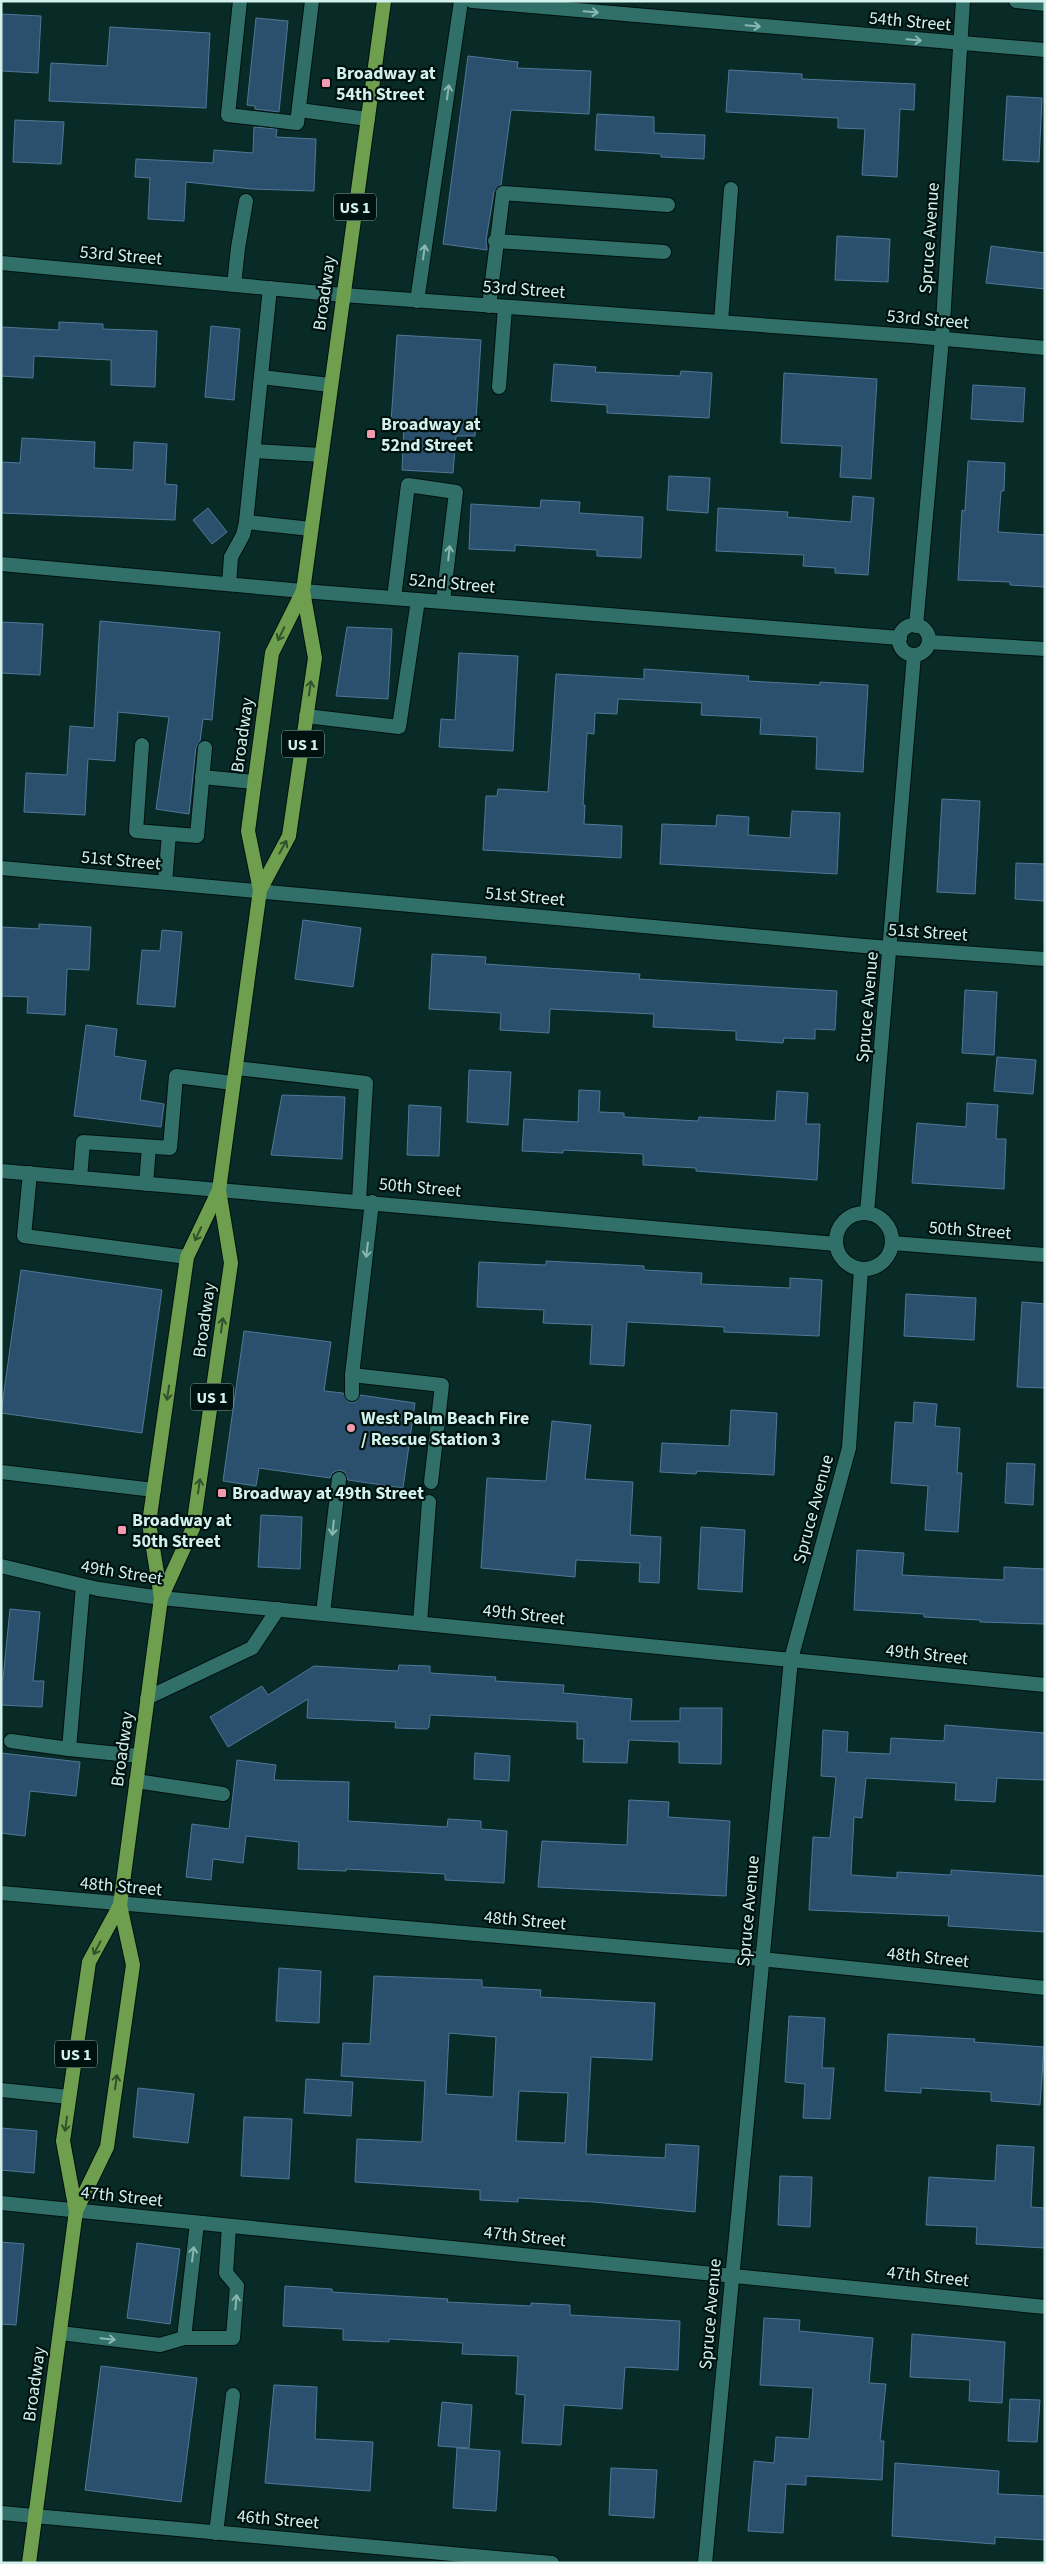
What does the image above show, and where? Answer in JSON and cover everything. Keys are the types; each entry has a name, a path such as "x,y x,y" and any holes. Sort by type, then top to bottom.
{"main road":[{"name":"Broadway","path":"260,890 289,836 315,658 303,591 320,455 384,1"},
{"name":"Broadway","path":"161,1598 193,1528 231,1263 219,1190 260,890 248,831 272,653 303,591"},
{"name":"Broadway","path":"76,2211 107,2147 133,1965 120,1905 161,1598 150,1523 154,1490 188,1257 219,1190"},
{"name":"Broadway","path":"29,2563 76,2211 63,2140 89,1962 120,1905"}],"street":[{"path":"240,1 228,114 297,123 312,1"},
{"path":"417,300 461,1"},
{"name":"54th Street","path":"472,1 1045,50"},
{"name":"Spruce Avenue","path":"916,626 942,338 964,1"},
{"path":"1016,1 1045,4"},
{"path":"299,110 368,119"},
{"path":"721,322 730,189"},
{"path":"489,306 495,241 503,193 668,205"},
{"path":"234,285 246,201"},
{"path":"495,241 664,252"},
{"name":"53rd Street","path":"1,263 342,295 942,338 1045,348"},
{"path":"229,584 231,557 243,535 246,522 270,288"},
{"path":"499,387 505,307"},
{"path":"261,377 330,385"},
{"path":"254,451 320,455"},
{"path":"394,598 408,485 456,492 444,602"},
{"path":"246,522 311,529"},
{"name":"52nd Street","path":"1,564 303,591 900,638"},
{"path":"306,716 398,727 418,600"},
{"path":"916,626 924,629 929,642 922,652 914,655 905,652 900,638 907,628 916,626"},
{"path":"929,642 1045,649"},
{"name":"Spruce Avenue","path":"868,1213 914,655"},
{"path":"142,745 136,831 197,836 205,748"},
{"path":"202,777 254,782"},
{"path":"165,882 169,834"},
{"name":"51st Street","path":"1,868 891,948 1045,959"},
{"path":"236,1068 366,1083 366,1201 352,1394"},
{"path":"80,1178 84,1142 170,1148 176,1076 233,1083"},
{"path":"146,1184 149,1147"},
{"name":"50th Street","path":"1,1171 366,1201 836,1244"},
{"path":"30,1173 24,1236 188,1257"},
{"path":"868,1213 876,1215 888,1226 892,1243 885,1259 878,1265 861,1269 844,1261 836,1244 836,1235 844,1220 851,1215 868,1213"},
{"name":"50th Street","path":"892,1243 1045,1255"},
{"name":"Spruce Avenue","path":"705,2563 791,1659 849,1448 861,1269"},
{"path":"352,1375 442,1385 431,1482"},
{"path":"1,1472 154,1490"},
{"path":"323,1613 339,1479"},
{"path":"420,1623 429,1502"},
{"name":"49th Street","path":"1,1566 84,1586 161,1598 1045,1685"},
{"path":"69,1749 84,1586"},
{"path":"147,1698 252,1648 278,1609"},
{"path":"11,1741 140,1756"},
{"path":"136,1781 223,1794"},
{"name":"48th Street","path":"1,1893 120,1905 762,1959 1045,1988"},
{"path":"1,2090 69,2097"},
{"name":"47th Street","path":"1,2203 1045,2307"},
{"path":"184,2338 197,2223"},
{"path":"60,2333 160,2345 184,2338 233,2338 237,2286 226,2273 228,2226"},
{"path":"216,2533 233,2395"},
{"name":"46th Street","path":"1,2513 552,2563"}],"building":[{"path":"1,14 41,16 38,73 1,71"},
{"path":"256,18 288,21 279,112 255,109 255,106 247,105"},
{"path":"110,27 210,33 206,108 49,101 51,63 107,66"},
{"path":"468,56 518,62 517,68 591,71 589,114 511,110 501,185 494,192 486,240 487,250 443,244"},
{"path":"729,70 802,74 802,79 915,84 914,110 900,109 897,177 862,175 865,129 838,128 838,118 726,112"},
{"path":"1007,96 1042,98 1039,162 1003,160"},
{"path":"597,114 654,117 654,133 705,135 704,159 661,157 661,154 595,150"},
{"path":"15,120 64,122 61,164 13,162"},
{"path":"254,127 277,129 276,137 316,139 314,191 252,189 186,182 184,221 148,219 150,178 135,177 136,159 213,163 214,150 253,153"},
{"path":"837,236 890,239 888,282 835,280"},
{"path":"991,246 1045,253 1045,289 986,283"},
{"path":"59,322 103,324 103,329 157,331 155,387 111,385 111,360 34,356 33,378 1,376 1,327 59,330"},
{"path":"211,326 240,329 234,400 205,397"},
{"path":"397,335 481,340 475,436 456,436 453,473 402,470 404,422 391,422"},
{"path":"554,364 596,367 595,372 680,376 681,371 712,373 709,418 607,413 607,405 551,401"},
{"path":"784,373 877,379 871,479 840,477 842,446 781,443"},
{"path":"973,385 1025,388 1023,422 971,419"},
{"path":"22,438 95,442 94,468 133,470 134,442 167,444 165,484 177,485 175,520 1,513 1,462 20,463"},
{"path":"968,461 1005,463 1004,491 1001,491 998,532 1045,535 1045,587 1010,585 1010,582 958,580 962,510 965,511"},
{"path":"669,476 710,478 708,513 667,510"},
{"path":"853,496 874,498 868,575 835,573 835,568 803,566 804,555 716,551 718,508 788,512 787,517 851,522"},
{"path":"541,500 580,502 579,513 643,517 641,558 597,556 597,550 515,545 515,551 469,549 471,504 540,508"},
{"path":"208,508 227,532 212,544 193,520"},
{"path":"100,621 220,632 212,720 203,719 200,741 196,747 189,814 156,809 169,717 118,712 115,761 88,759 85,815 24,812 26,773 67,775 70,726 94,728"},
{"path":"1,622 43,624 40,675 1,673"},
{"path":"347,627 392,629 388,699 336,696"},
{"path":"459,653 518,656 513,751 439,747 441,719 455,720"},
{"path":"644,669 749,676 748,681 820,685 820,682 868,685 863,772 816,769 817,737 760,734 761,718 701,715 702,703 618,699 617,714 595,713 594,734 587,733 583,805 585,805 584,824 622,826 621,858 483,850 486,796 497,796 498,789 548,792 556,674 644,679"},
{"path":"942,799 980,801 975,894 937,892"},
{"path":"792,811 840,813 837,874 660,864 662,824 716,826 717,815 749,817 748,835 790,838"},
{"path":"1016,863 1045,864 1045,901 1015,899"},
{"path":"303,920 361,928 353,987 295,979"},
{"path":"39,924 91,927 89,970 67,969 65,1015 27,1013 28,997 1,996 1,927 39,929"},
{"path":"162,930 182,932 175,1007 137,1004 142,950 160,951"},
{"path":"432,954 486,957 485,964 640,974 639,979 837,991 835,1030 815,1029 815,1039 784,1038 783,1043 736,1040 736,1031 653,1027 654,1014 550,1009 549,1033 500,1030 501,1013 429,1009"},
{"path":"965,990 997,992 994,1055 962,1053"},
{"path":"86,1025 117,1029 114,1056 146,1061 140,1100 164,1104 161,1127 74,1116"},
{"path":"997,1057 1036,1060 1033,1094 994,1091"},
{"path":"469,1070 511,1072 508,1125 467,1122"},
{"path":"579,1090 600,1091 599,1112 624,1113 624,1117 698,1121 699,1117 775,1121 777,1091 808,1093 806,1124 820,1124 817,1180 696,1171 696,1168 643,1165 643,1154 563,1150 563,1153 522,1151 524,1119 578,1122"},
{"path":"282,1095 345,1097 342,1159 271,1155"},
{"path":"967,1103 998,1105 996,1139 1006,1139 1004,1189 912,1183 917,1123 966,1127"},
{"path":"409,1105 441,1107 439,1156 407,1155"},
{"path":"546,1261 644,1266 644,1270 702,1273 701,1284 790,1288 790,1278 822,1280 819,1336 724,1332 724,1327 627,1322 624,1366 590,1364 592,1325 543,1323 544,1310 477,1307 479,1262 546,1265"},
{"path":"21,1270 162,1290 142,1433 1,1413"},
{"path":"906,1294 976,1298 974,1340 904,1336"},
{"path":"1022,1302 1045,1304 1045,1388 1017,1387"},
{"path":"244,1331 331,1342 324,1391 343,1393 348,1402 356,1402 360,1395 415,1403 403,1488 348,1480 345,1472 340,1470 332,1473 330,1478 259,1468 256,1486 223,1481"},
{"path":"914,1402 937,1404 935,1426 960,1428 957,1473 962,1473 958,1532 925,1530 928,1486 891,1483 895,1422 913,1423"},
{"path":"731,1410 777,1413 774,1475 697,1471 696,1474 660,1472 662,1443 729,1446"},
{"path":"552,1421 591,1425 585,1479 633,1482 630,1535 661,1537 659,1583 639,1582 640,1563 576,1560 575,1577 481,1568 487,1478 546,1481"},
{"path":"1007,1463 1035,1464 1033,1505 1005,1503"},
{"path":"261,1515 302,1517 300,1569 258,1567"},
{"path":"701,1527 745,1530 742,1592 698,1589"},
{"path":"857,1550 904,1553 902,1575 1004,1580 1004,1567 1045,1569 1045,1624 980,1622 980,1620 924,1617 924,1614 854,1610"},
{"path":"10,1609 40,1612 33,1681 44,1681 42,1707 1,1705 1,1679 3,1679"},
{"path":"399,1665 430,1666 430,1673 496,1677 495,1681 564,1685 563,1693 632,1699 630,1721 680,1721 680,1708 722,1708 721,1764 679,1763 679,1742 629,1740 627,1763 583,1762 584,1739 577,1739 577,1722 430,1715 429,1727 427,1729 395,1728 396,1722 307,1718 308,1699 228,1747 210,1717 262,1686 268,1695 314,1666 398,1671"},
{"path":"945,1725 1045,1733 1045,1780 997,1778 995,1802 955,1800 956,1783 866,1778 862,1818 854,1817 851,1875 897,1878 897,1872 951,1875 951,1870 1045,1876 1045,1932 948,1926 949,1916 809,1910 813,1837 830,1838 836,1777 821,1776 823,1730 848,1732 847,1752 890,1754 891,1738 944,1741"},
{"path":"1,1753 80,1762 76,1796 30,1791 25,1836 1,1833"},
{"path":"475,1753 510,1756 509,1781 474,1779"},
{"path":"237,1760 276,1765 274,1780 349,1782 348,1821 447,1827 448,1819 481,1821 481,1829 507,1831 504,1883 445,1880 445,1874 346,1869 346,1871 298,1869 299,1842 246,1836 243,1863 213,1859 211,1880 186,1877 192,1824 229,1829"},
{"path":"629,1800 669,1802 668,1817 730,1821 726,1896 538,1887 542,1841 627,1845"},
{"path":"279,1968 321,1971 319,2023 276,2021"},
{"path":"374,1976 482,1980 482,1987 541,1990 540,1997 655,2003 652,2060 591,2057 586,2154 665,2158 666,2144 699,2146 695,2212 594,2202 518,2198 518,2202 480,2200 480,2190 355,2182 357,2139 422,2142 425,2081 341,2076 343,2043 370,2044","holes":["449,2033 496,2037 493,2097 446,2094","519,2091 568,2093 565,2143 516,2141"]},
{"path":"789,2016 825,2018 822,2068 834,2068 830,2119 803,2118 805,2084 785,2082"},
{"path":"888,2034 975,2039 974,2042 1044,2047 1040,2105 991,2101 991,2092 921,2088 921,2093 885,2091"},
{"path":"306,2079 353,2082 351,2116 304,2113"},
{"path":"138,2088 194,2094 188,2143 133,2137"},
{"path":"244,2117 292,2119 289,2179 241,2176"},
{"path":"1,2128 37,2131 34,2173 1,2170"},
{"path":"997,2145 1034,2147 1031,2207 1045,2208 1045,2248 976,2244 977,2227 926,2225 929,2177 995,2181"},
{"path":"780,2176 812,2177 810,2227 778,2225"},
{"path":"1,2242 24,2244 16,2325 1,2324"},
{"path":"137,2243 180,2249 170,2324 127,2318"},
{"path":"285,2286 332,2289 332,2292 448,2299 447,2302 531,2306 531,2303 570,2305 570,2315 680,2321 678,2370 625,2367 622,2409 564,2405 561,2445 522,2443 525,2395 516,2394 518,2356 462,2354 463,2343 389,2339 389,2342 343,2340 343,2329 283,2326"},
{"path":"764,2318 800,2320 799,2331 873,2338 869,2383 886,2384 880,2441 884,2441 882,2480 806,2476 806,2485 786,2484 783,2533 748,2531 754,2461 774,2463 776,2437 809,2439 813,2388 760,2385"},
{"path":"912,2334 1005,2342 1002,2403 969,2401 970,2380 910,2377"},
{"path":"101,2366 197,2378 181,2502 85,2490"},
{"path":"274,2385 317,2387 315,2439 373,2442 370,2491 265,2483"},
{"path":"1010,2399 1040,2400 1037,2442 1008,2441"},
{"path":"442,2402 472,2405 469,2448 438,2446"},
{"path":"457,2448 500,2451 496,2511 453,2508"},
{"path":"895,2463 999,2471 998,2494 1045,2496 1045,2540 995,2537 995,2544 892,2536"},
{"path":"611,2468 657,2470 654,2518 609,2515"}],"place":[{"name":"Broadway at 54th Street","path":"326,83"},
{"name":"Broadway at 52nd Street","path":"371,434"},
{"name":"West Palm Beach Fire / Rescue Station 3","path":"351,1428"},
{"name":"Broadway at 49th Street","path":"222,1493"},
{"name":"Broadway at 50th Street","path":"122,1530"}]}
